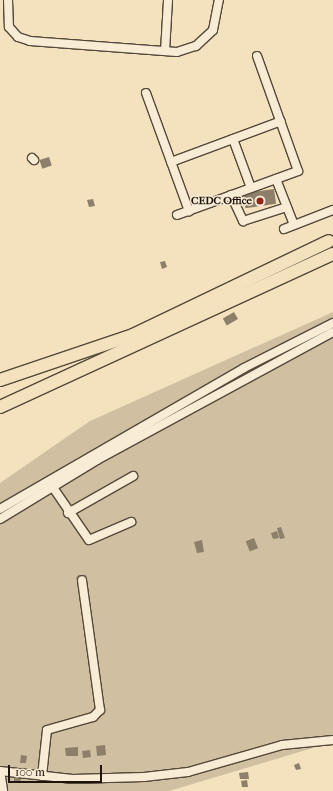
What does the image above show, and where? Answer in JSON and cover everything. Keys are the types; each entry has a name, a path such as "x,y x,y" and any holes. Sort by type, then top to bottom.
{"highway":[{"path":"0,380 133,335 329,241"},
{"path":"0,407 333,254"}],"street":[{"path":"8,0 9,27 18,37 30,41 165,52 188,50 210,34 215,27 219,0"},
{"path":"165,52 168,0"},
{"path":"178,215 276,179 298,169 257,56"},
{"path":"146,93 189,211"},
{"path":"171,162 281,121"},
{"path":"233,139 252,188"},
{"path":"276,179 294,225"},
{"path":"231,195 243,221 287,206"},
{"path":"284,229 333,210"},
{"path":"0,509 206,390 333,323"},
{"path":"0,519 52,486 210,397 333,332"},
{"path":"206,390 210,397"},
{"path":"68,513 133,476"},
{"path":"52,486 68,513 89,540 131,522"},
{"path":"42,776 47,730 93,717 100,710 82,580"},
{"path":"3,791 0,771 42,776 144,777 188,772 282,745 333,740"}],"shaded area":[{"path":"333,312 333,742 169,791 0,791 0,483 90,421"}],"building":[{"path":"49,157 52,166 42,169 39,160"},
{"name":"CEDC Office","path":"274,189 276,204 245,208 243,193"},
{"path":"93,199 95,206 89,207 87,200"},
{"path":"165,261 167,267 162,269 160,262"},
{"path":"234,312 238,319 227,325 223,318"},
{"path":"281,527 285,538 280,539 277,528"},
{"path":"277,531 279,538 273,539 271,533"},
{"path":"254,538 258,548 250,552 246,541"},
{"path":"202,540 204,552 197,553 194,542"},
{"path":"105,745 106,755 97,756 96,746"},
{"path":"78,747 78,756 66,756 65,748"},
{"path":"90,750 91,757 83,758 82,751"},
{"path":"21,755 27,756 26,763 20,763"},
{"path":"299,763 301,769 296,770 294,765"},
{"path":"248,772 249,779 240,779 239,773"},
{"path":"14,778 21,778 20,782 14,782"},
{"path":"247,780 248,787 242,787 241,781"}],"place":[{"name":"CEDC Office","path":"260,201"}]}
